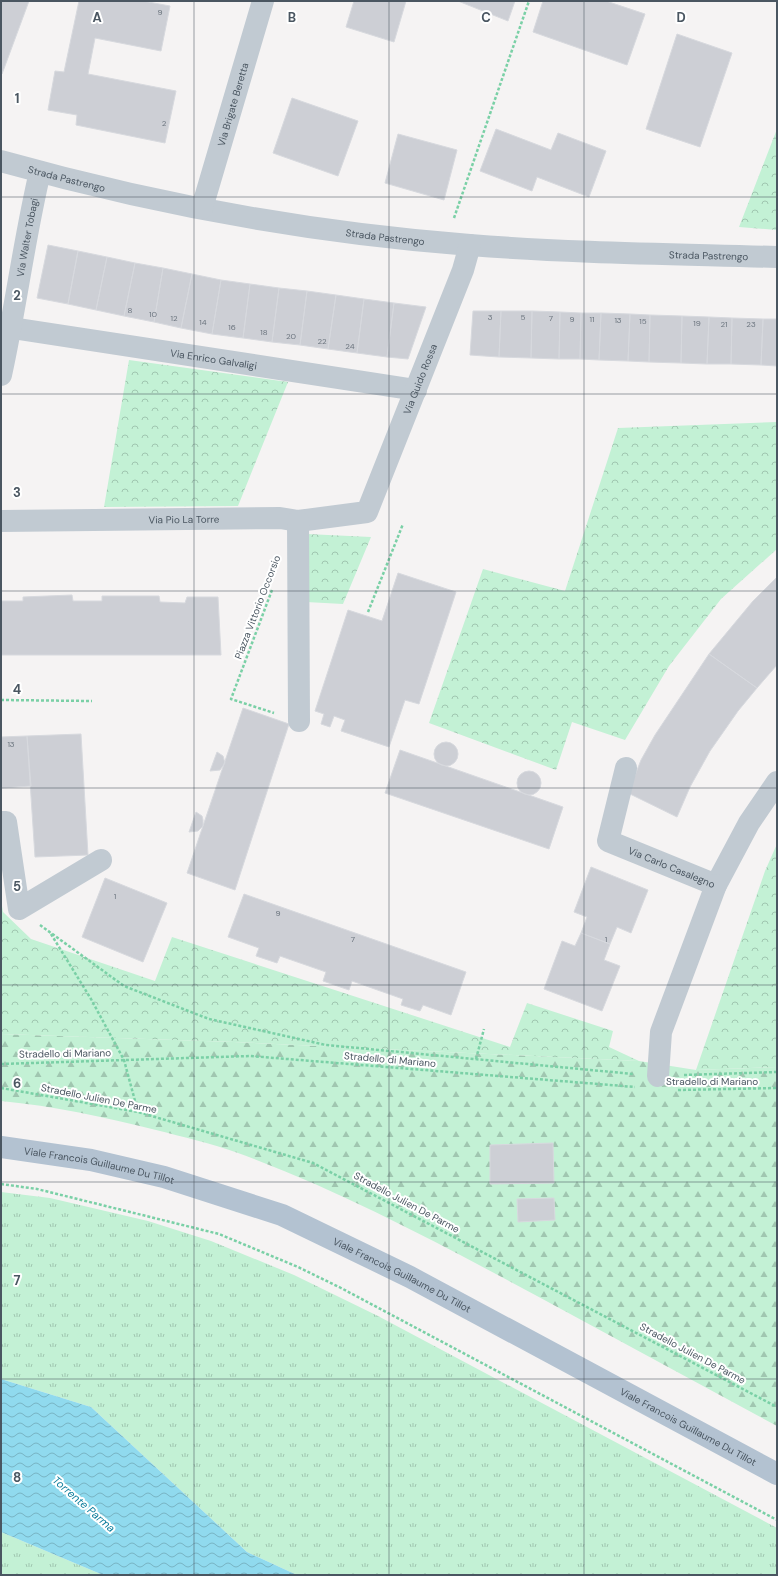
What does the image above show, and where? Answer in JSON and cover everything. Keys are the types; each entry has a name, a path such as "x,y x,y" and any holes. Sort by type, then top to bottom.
{"main road":[{"name":"Viale Francois Guillaume Du Tillot","path":"1,1147 91,1160 164,1177 282,1215 410,1277 777,1474"}],"street":[{"name":"Via Brigate Beretta","path":"202,208 264,1"},
{"name":"Strada Pastrengo","path":"1,161 116,190 202,208 303,226 470,245 777,258"},
{"name":"Via Walter Tobagi","path":"1,374 12,328 34,197 40,172"},
{"name":"Via Guido Rossa","path":"367,512 463,270 470,245"},
{"name":"Via Enrico Galvaligi","path":"12,328 416,390"},
{"name":"Via Pio La Torre","path":"1,521 280,518 298,521 367,512"},
{"path":"298,521 299,721"},
{"name":"Via Carlo Casalegno","path":"626,768 608,841 716,885 749,822 777,782"},
{"path":"1,822 6,822 19,909 101,860"},
{"path":"650,1082 661,1032 716,885"}],"path":[{"path":"453,222 529,1"},
{"path":"368,612 403,524"},
{"name":"Piazza Vittorio Occorsio","path":"273,588 231,698 299,721"},
{"path":"1,700 92,700"},
{"path":"19,909 124,986 208,1019 326,1045 476,1059 650,1082 777,1072"},
{"path":"50,932 91,999 124,1060 138,1112"},
{"path":"476,1059 484,1029"},
{"name":"Stradello di Mariano","path":"1,1064 250,1056 650,1082"},
{"name":"Stradello Julien De Parme","path":"1,1088 138,1112 313,1162 777,1406"},
{"name":"Stradello di Mariano","path":"676,1090 777,1088"},
{"path":"1,1184 37,1189 219,1234 277,1258 342,1288 777,1520"}],"green space":[{"path":"777,129 777,230 739,227"},
{"path":"129,360 288,382 238,506 104,507"},
{"path":"777,422 777,549 721,599 669,666 625,740 572,722 556,770 429,723 483,569 565,591 618,428"},
{"path":"307,534 371,537 343,604 306,602"},
{"path":"777,844 777,1067 696,1070 765,871"},
{"path":"1,900 3,912 31,939 155,981 172,937 510,1047 527,1003 613,1031 609,1047 639,1061 234,1042 1,1034"},
{"path":"1,1034 234,1042 639,1061 696,1070 777,1067 777,1426 427,1238 353,1201 277,1168 218,1146 137,1125 60,1109 1,1101"},
{"path":"1,1192 50,1198 148,1221 211,1241 294,1275 378,1316 777,1528 777,1575 297,1575 247,1552 91,1407 1,1379"},
{"path":"1,1532 103,1575 1,1575"}],"water":[{"name":"Torrente Parma","path":"1,1379 91,1407 247,1552 297,1575 103,1575 1,1532"}],"building":[{"path":"1,1 29,1 2,74 1,73"},
{"path":"79,1 143,1 170,6 161,51 95,38 88,74 176,91 165,143 76,125 77,115 48,110 55,71 64,72"},
{"path":"354,1 406,1 394,42 346,27"},
{"path":"458,1 515,1 508,21"},
{"path":"543,1 606,1 645,14 627,65 533,32"},
{"path":"677,34 732,53 700,147 646,129"},
{"path":"292,98 358,121 338,176 273,153"},
{"path":"496,129 551,150 558,133 606,151 589,197 537,177 532,191 480,171"},
{"path":"398,134 457,150 444,200 385,183"},
{"path":"48,245 78,251 68,304 37,298"},
{"path":"78,251 107,257 96,310 68,304"},
{"path":"107,257 135,263 124,316 96,310"},
{"path":"135,263 163,268 154,322 124,316"},
{"path":"163,268 192,274 181,328 154,322"},
{"path":"192,274 221,280 212,334 181,328"},
{"path":"221,280 250,284 243,338 212,334"},
{"path":"250,284 279,288 272,342 243,338"},
{"path":"279,288 307,291 300,345 272,342"},
{"path":"307,291 336,295 328,349 300,345"},
{"path":"336,295 364,299 357,353 328,349"},
{"path":"364,299 394,303 387,357 357,353"},
{"path":"394,303 426,307 408,359 387,357"},
{"path":"473,311 501,311 499,357 470,355"},
{"path":"501,311 532,311 531,358 499,357"},
{"path":"532,311 560,312 559,359 531,358"},
{"path":"560,312 581,313 580,359 559,359"},
{"path":"581,313 601,313 599,360 580,359"},
{"path":"601,313 630,314 628,361 599,360"},
{"path":"630,314 650,315 649,362 628,361"},
{"path":"650,315 682,316 681,363 649,362"},
{"path":"682,316 709,317 707,364 681,363"},
{"path":"709,317 732,318 731,364 707,364"},
{"path":"732,318 763,319 761,365 731,364"},
{"path":"763,319 777,319 777,366 761,365"},
{"path":"398,573 456,592 419,704 405,700 389,747 341,731 345,720 334,716 330,727 321,724 324,714 315,711 348,610 382,621"},
{"path":"777,577 777,665 757,688 709,654 753,601"},
{"path":"72,595 73,601 102,601 102,596 159,596 160,602 185,603 187,597 218,597 221,655 1,655 1,601 23,601 23,597"},
{"path":"709,654 757,688 738,711 710,751 690,787 677,817 628,793 641,760 655,735"},
{"path":"243,708 289,724 235,890 187,873"},
{"path":"81,734 88,855 35,857 27,736"},
{"path":"27,736 31,786 1,788 1,737"},
{"path":"446,742 451,743 457,749 457,759 451,765 446,766 441,765 435,759 434,754 435,749 441,743"},
{"path":"400,750 563,807 549,849 385,793"},
{"path":"217,752 223,756 225,763 220,770 210,771"},
{"path":"529,771 537,775 541,783 537,791 529,795 521,791 517,783 521,775"},
{"path":"196,812 202,816 203,826 198,831 189,832"},
{"path":"591,867 648,890 631,933 617,927 610,944 581,933 587,917 574,912"},
{"path":"105,878 167,903 143,962 82,937"},
{"path":"244,894 466,972 451,1015 423,1005 420,1011 401,1005 403,999 352,981 349,990 323,981 326,972 280,956 277,963 256,956 259,948 228,937"},
{"path":"581,933 610,944 604,960 620,966 602,1011 544,989 562,941 575,946"},
{"path":"553,1143 554,1183 490,1184 490,1145"},
{"path":"554,1198 555,1220 518,1222 517,1199"}]}
